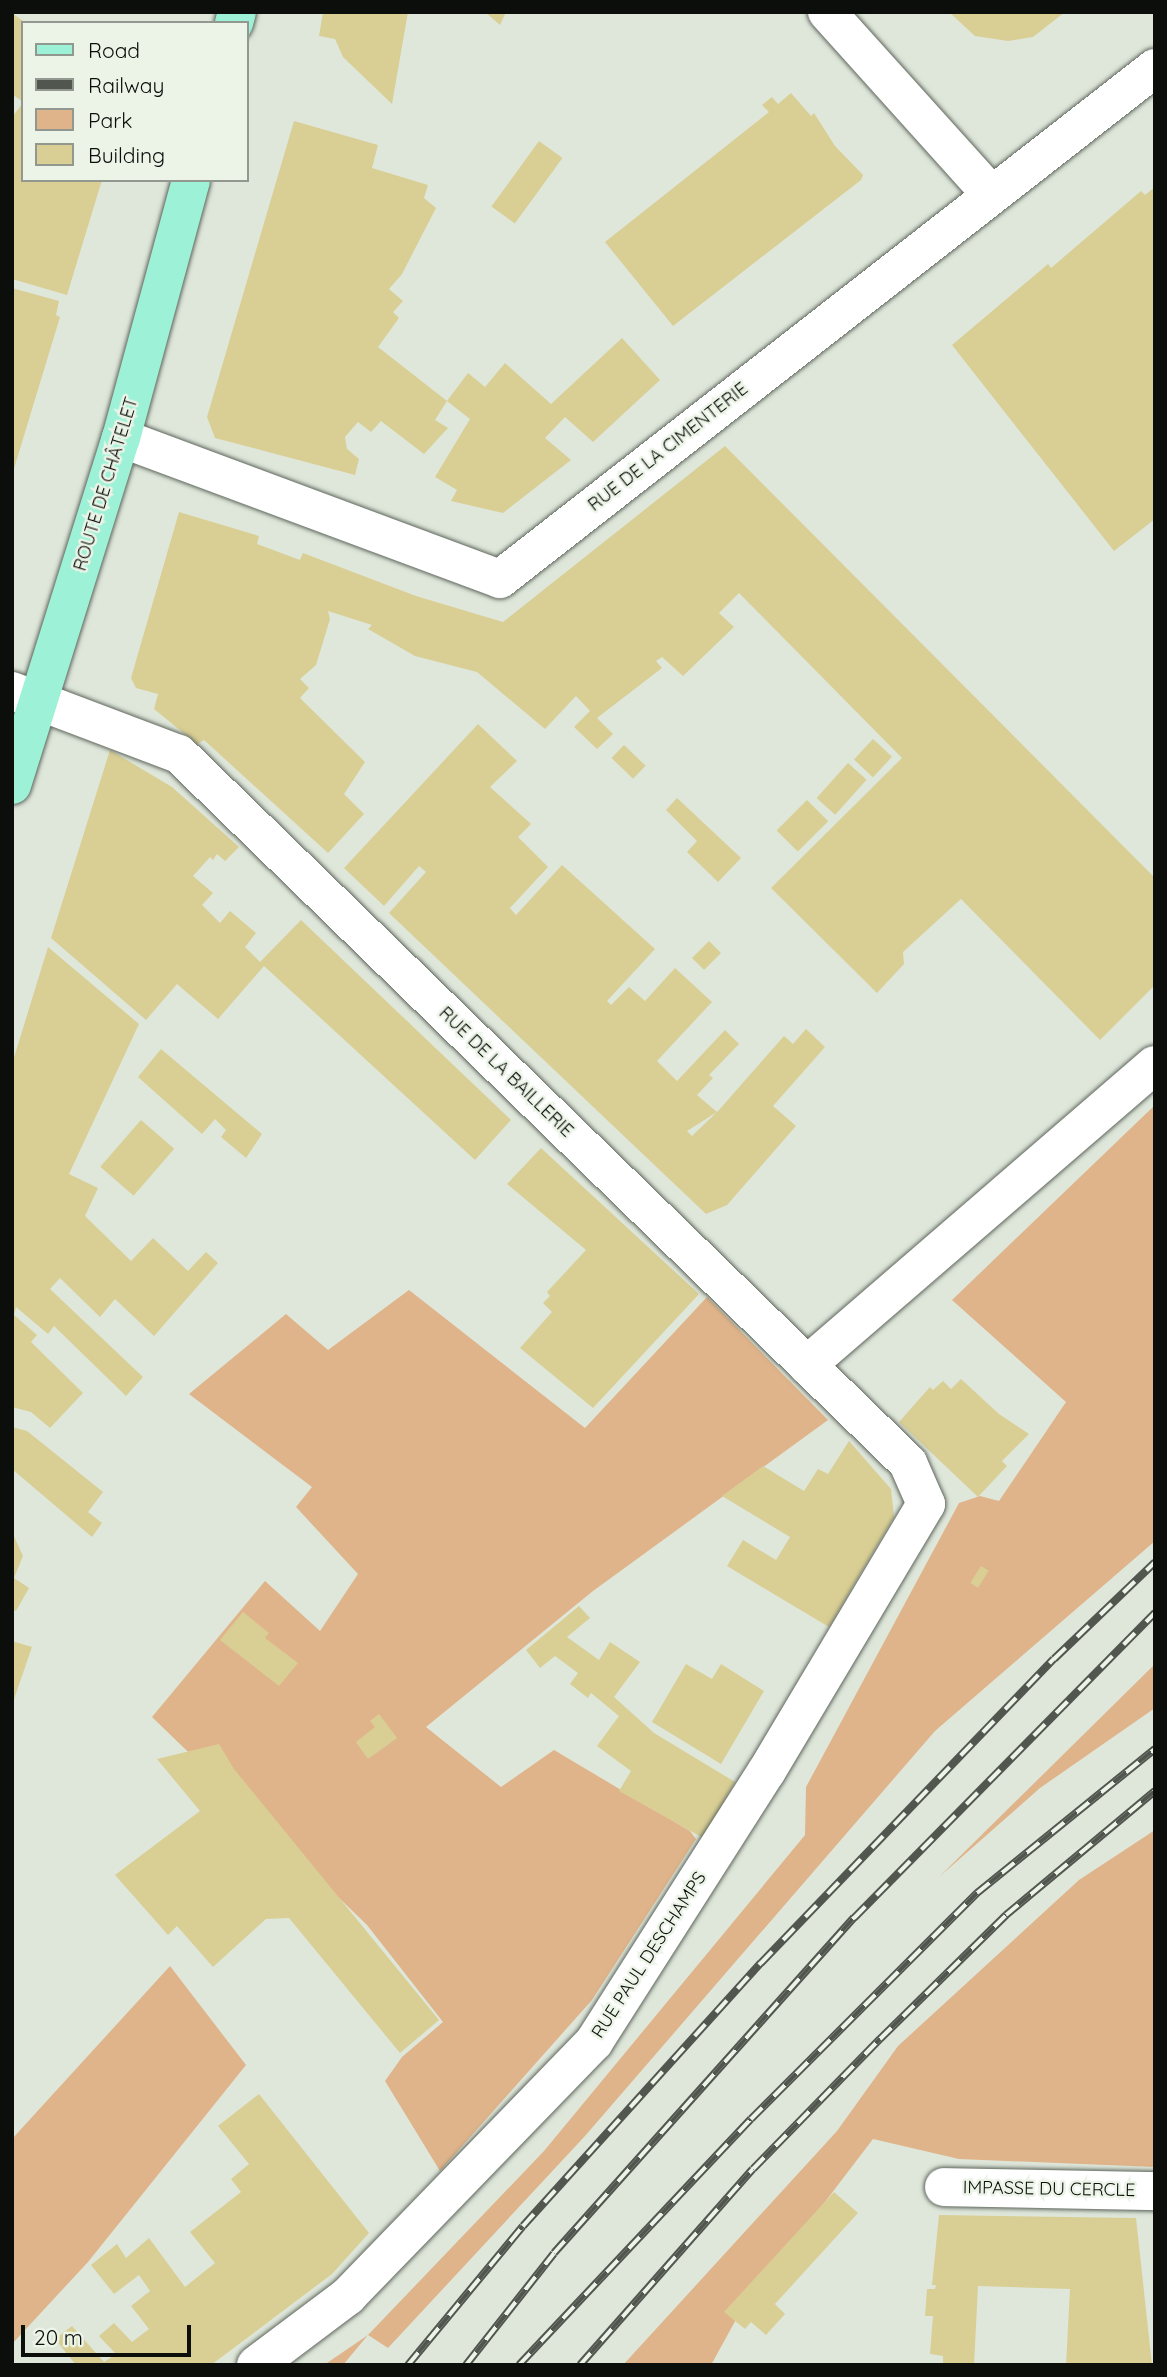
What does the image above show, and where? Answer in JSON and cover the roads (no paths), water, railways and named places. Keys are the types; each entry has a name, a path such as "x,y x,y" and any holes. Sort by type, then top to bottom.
{"main road":[{"name":"ROUTE DE CHÂTELET","path":"12,785 25,697 121,438 190,182"}],"street":[{"path":"827,12 990,193"},
{"name":"RUE DE LA CIMENTERIE","path":"121,438 500,579 990,193 1155,68"},
{"name":"RUE DE LA BAILLERIE","path":"25,697 179,754 908,1463 926,1504"},
{"path":"807,1365 1155,1065"},
{"name":"RUE PAUL DESCHAMPS","path":"256,2365 348,2296 594,2042 766,1772 926,1504"},
{"name":"IMPASSE DU CERCLE","path":"944,2187 1155,2191"}],"railway":[{"path":"408,2365 523,2226 761,1963 1054,1659 1155,1562"},
{"path":"466,2365 554,2253 854,1918 1155,1613"},
{"path":"519,2365 751,2119 977,1893 1155,1749"},
{"path":"580,2365 753,2169 880,2039 1006,1915 1155,1791"}]}
